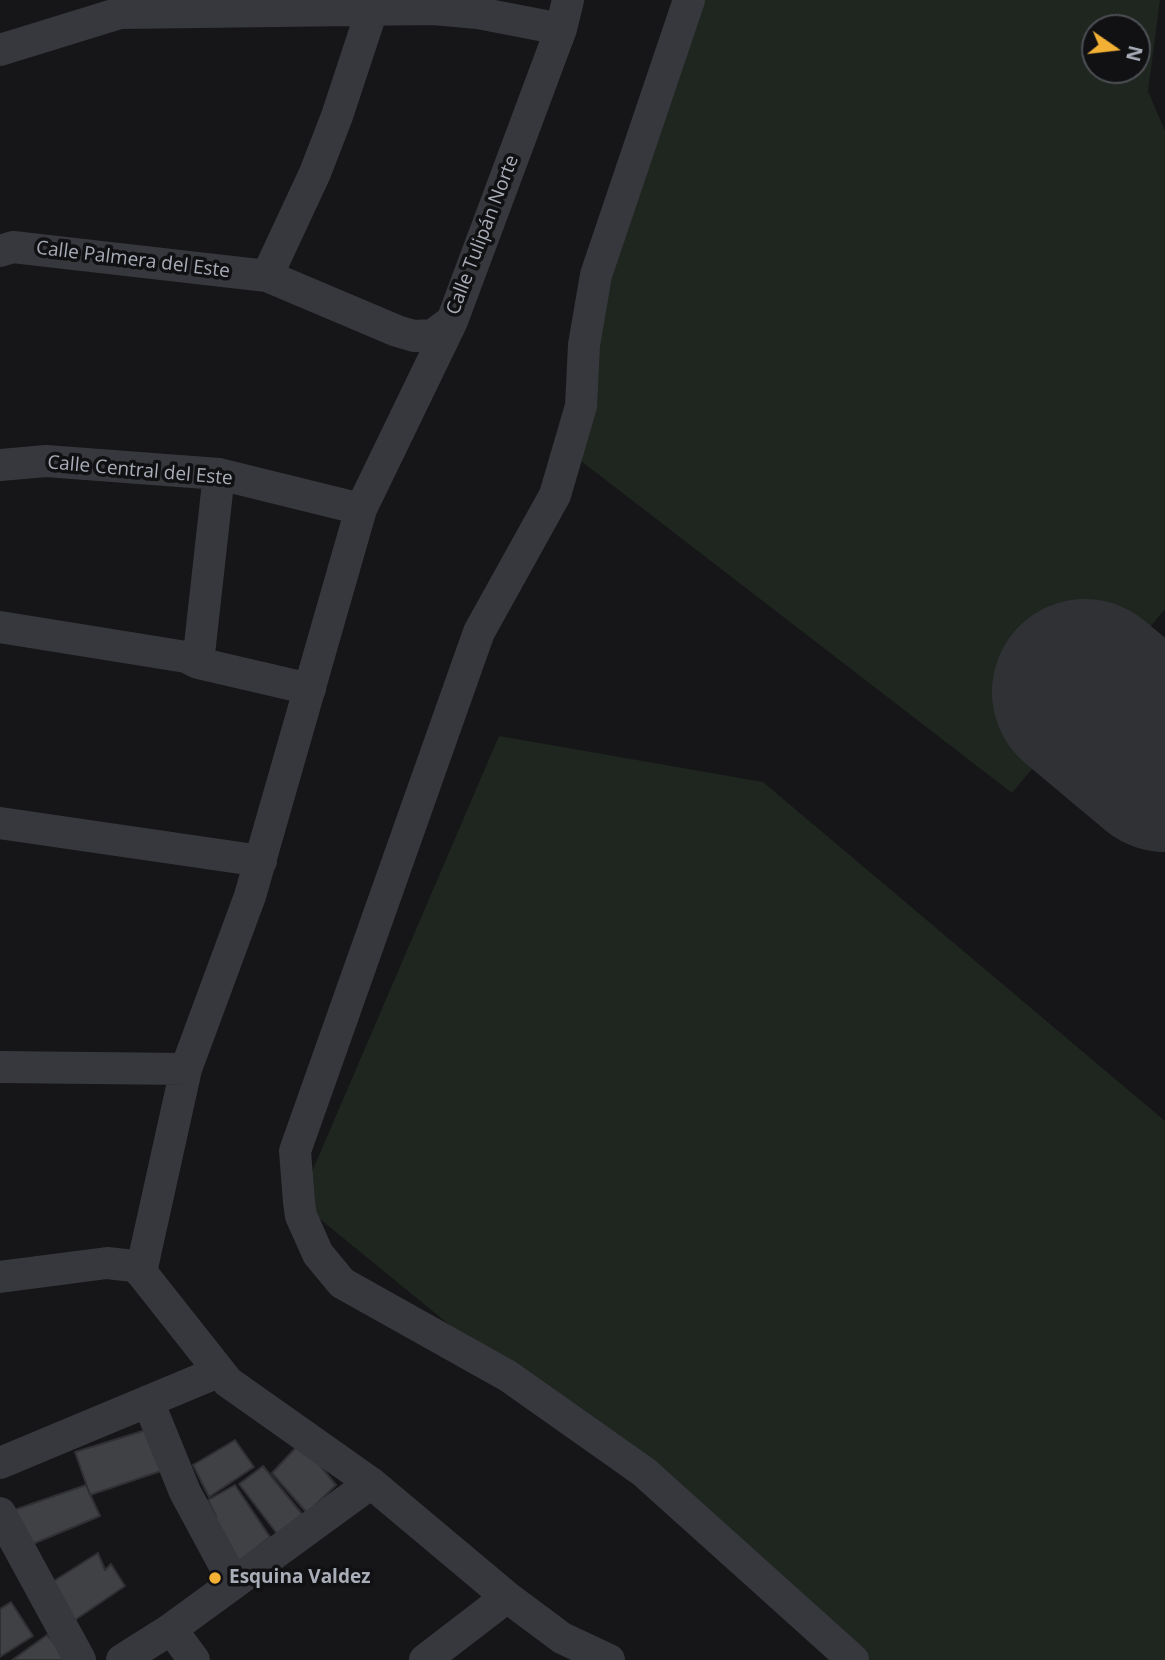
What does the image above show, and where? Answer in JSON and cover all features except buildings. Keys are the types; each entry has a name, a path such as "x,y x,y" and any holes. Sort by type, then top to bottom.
{"street":[{"path":"689,0 596,275 584,345 581,406 555,495 479,632 470,657 295,1151 300,1209 318,1254 342,1283 508,1376 644,1472 853,1660"},
{"path":"0,50 120,13 372,10 460,6 564,14"},
{"path":"267,276 315,173 372,10"},
{"name":"Calle Tulipán Norte","path":"267,276 414,336 433,335 452,321 564,14"},
{"name":"Calle Palmera del Este","path":"0,251 13,247 267,276"},
{"path":"141,1272 186,1069 261,861 361,509 452,321"},
{"name":"Calle Central del Este","path":"0,465 46,461 219,474 361,509"},
{"path":"198,663 219,474"},
{"path":"0,626 186,657 198,663 310,689"},
{"path":"0,823 261,861"},
{"path":"0,1068 186,1069"},
{"path":"0,1277 107,1263 127,1264 141,1272 228,1382 371,1483 507,1597 562,1638 609,1660"},
{"path":"0,1463 218,1372"},
{"path":"148,1401 185,1492 233,1583"},
{"path":"122,1660 171,1629 371,1483"},
{"path":"0,1513 80,1660"},
{"path":"425,1660 507,1597"},
{"path":"171,1629 194,1660"}],"shaded area":[{"path":"689,0 1160,0 1151,68 1151,14 1081,14 1081,84 1149,84 1148,91 1165,131 1165,609 1012,793 568,451 584,345"},
{"path":"499,736 763,782 1165,1121 1165,1660 860,1660 299,1202"}],"runway":[{"path":"1085,692 1165,759"}],"place":[{"name":"Esquina Valdez","path":"215,1578"}]}
